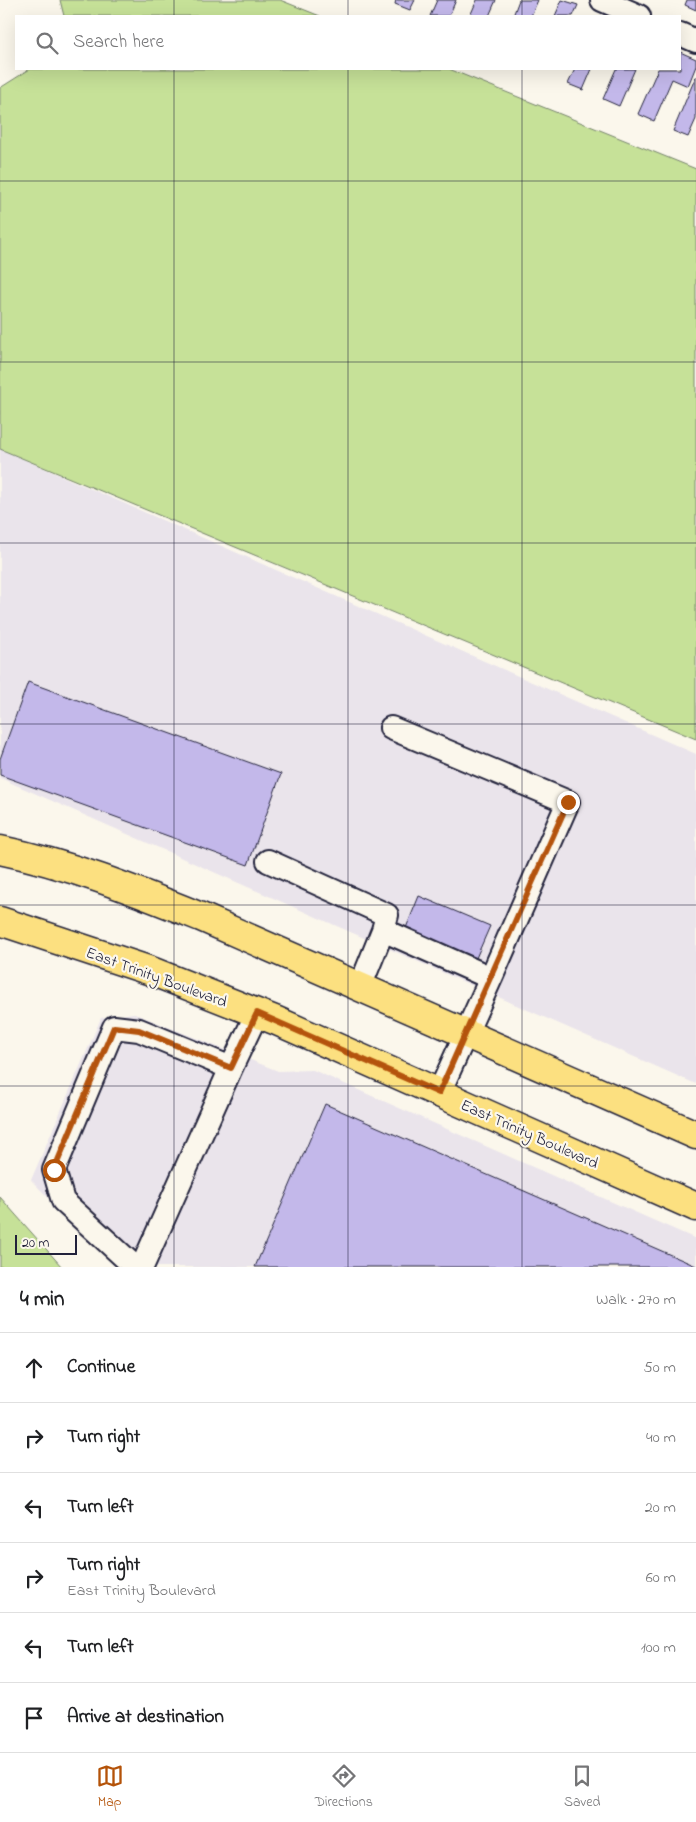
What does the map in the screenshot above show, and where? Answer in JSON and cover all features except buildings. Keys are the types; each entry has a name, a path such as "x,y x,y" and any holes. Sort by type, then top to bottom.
{"main road":[{"path":"0,850 23,855 137,891 201,917 696,1135"},
{"name":"East Trinity Boulevard","path":"0,921 151,971 257,1013 696,1207"}],"street":[{"path":"602,0 637,15"},
{"path":"681,34 696,41"},
{"path":"391,728 568,802 439,1093"},
{"path":"268,861 387,915 383,930 360,987"},
{"path":"383,930 491,978"},
{"path":"142,1267 257,1013"},
{"path":"135,1267 63,1201 54,1170 114,1027 139,1030 231,1068"}],"shaded area":[{"path":"0,449 696,754 696,1084 0,778"},
{"path":"133,1013 278,1071 313,1070 696,1239 696,1267 116,1267 31,1180 101,1018"}],"green space":[{"path":"60,0 280,0 318,15 64,15"},
{"path":"28,70 451,70 696,169 696,739 0,449 0,88"},
{"path":"0,1197 62,1267 0,1267"}],"route":[{"path":"54,1170 114,1027 139,1030 231,1068 257,1013 439,1093 568,802"}]}
